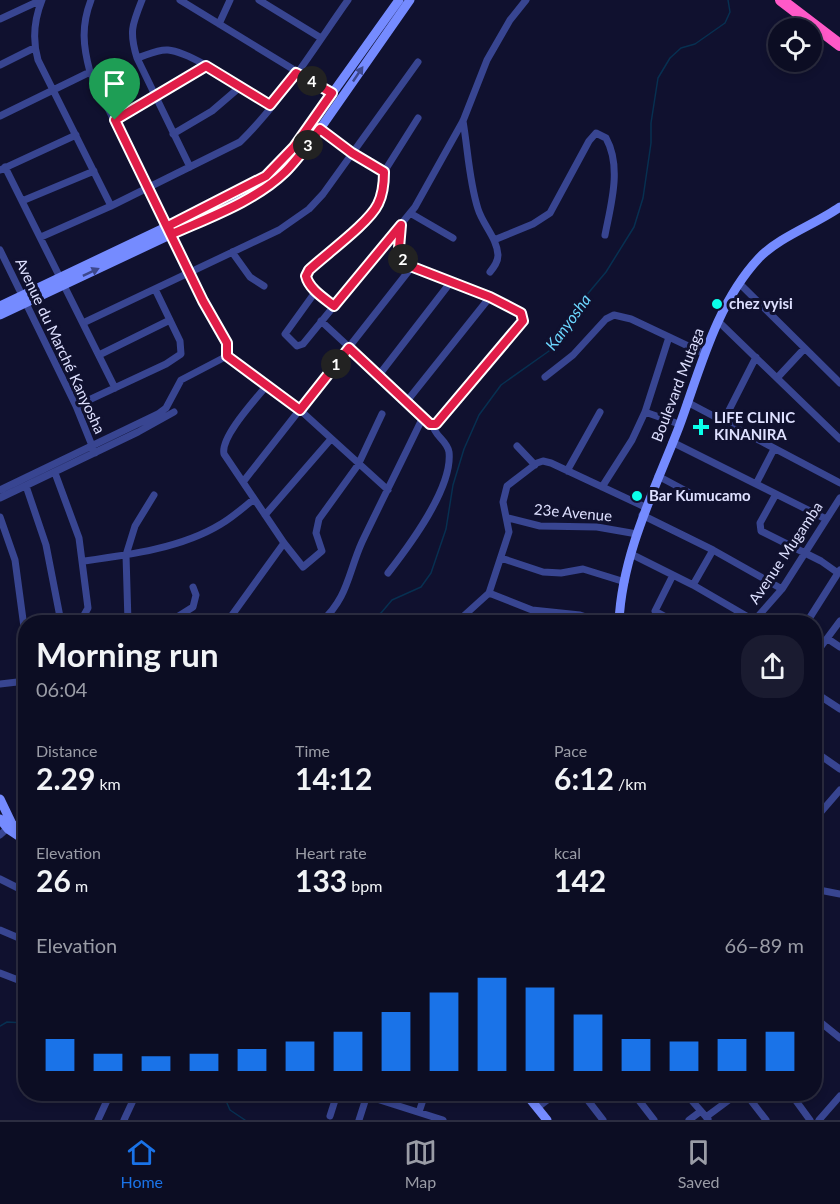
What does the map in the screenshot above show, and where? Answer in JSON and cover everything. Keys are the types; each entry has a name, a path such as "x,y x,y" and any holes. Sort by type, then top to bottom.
{"highway":[{"path":"781,0 838,40"}],"street":[{"path":"2,16 41,0"},
{"path":"41,0 35,24 34,48 111,206"},
{"path":"91,0 84,20 82,36 90,72 227,343 227,356"},
{"path":"142,0 131,30 137,58 190,167"},
{"path":"180,0 332,93"},
{"path":"219,24 230,0"},
{"path":"259,0 321,38"},
{"path":"272,8 276,0"},
{"path":"41,237 111,206 240,142 296,73 348,0"},
{"path":"170,230 266,176 294,147 399,0"},
{"path":"0,315 24,299 63,280 170,230 252,196 273,183 286,171 320,129 410,0"},
{"path":"316,291 285,334 300,346 410,213 463,121 487,60 510,20 526,0"},
{"path":"0,65 34,48"},
{"path":"137,58 166,49 206,66 270,105"},
{"path":"82,323 279,230 309,209 418,62"},
{"path":"115,120 206,66"},
{"path":"0,116 90,72"},
{"path":"173,134 212,111 240,87"},
{"path":"334,306 316,291 306,276 377,206 384,185 384,172 418,118"},
{"path":"463,121 477,206 483,223 494,240 498,260 490,272"},
{"path":"320,129 352,153 384,172"},
{"path":"494,240 532,224 550,213 589,141 596,134 606,138 614,155 614,177 605,235"},
{"path":"76,135 2,168 41,237 115,388"},
{"path":"22,201 94,171"},
{"name":"Boulevard Mutaga","path":"620,615 625,582 644,511 719,322 740,284 760,257 840,207"},
{"path":"410,213 453,238"},
{"path":"401,225 399,248 405,264 490,297 521,313 523,321 433,425"},
{"path":"232,252 250,277 264,286"},
{"name":"Avenue du Marché Kanyosha","path":"1,254 76,406 95,453"},
{"path":"243,482 411,268"},
{"path":"379,375 450,283"},
{"path":"740,284 840,382"},
{"path":"76,406 166,364 181,354 180,341 155,289"},
{"path":"408,401 490,297"},
{"path":"0,306 24,299"},
{"path":"545,377 573,355 606,319 614,315 631,320 705,354"},
{"path":"99,355 170,320"},
{"path":"321,321 433,425 434,430 446,443 449,453 446,473 431,509 414,539 388,573"},
{"path":"719,322 838,433"},
{"path":"602,487 632,440 645,412 669,337"},
{"path":"777,378 804,349"},
{"path":"227,356 268,384 300,410 388,490"},
{"path":"0,490 158,414 166,408 181,380 227,356"},
{"path":"723,422 756,357"},
{"path":"268,384 224,443 224,454 284,543 303,567 320,554 323,546 316,526 358,465 381,414"},
{"path":"687,402 840,483"},
{"path":"0,498 55,473 174,412"},
{"path":"567,471 600,412"},
{"path":"645,412 680,424"},
{"path":"327,615 343,596 354,561 423,417"},
{"path":"265,515 332,439"},
{"path":"672,442 826,519"},
{"path":"517,446 535,465"},
{"path":"756,484 774,449"},
{"path":"465,615 489,593 501,558 509,532 503,494 507,486 543,461 602,487 782,589"},
{"path":"55,473 67,502 84,561 88,608 84,615"},
{"path":"658,476 688,492"},
{"path":"26,486 46,545 61,615"},
{"path":"776,494 760,523 761,531 839,572 811,615"},
{"path":"128,615 126,555 131,536 154,495"},
{"name":"Avenue Mugamba","path":"762,614 782,589 840,498"},
{"path":"84,561 126,555 203,533 222,524 255,499"},
{"path":"0,517 15,560 23,615"},
{"name":"23e Avenue","path":"508,518 540,526 597,527 637,534"},
{"path":"232,615 284,543"},
{"path":"693,585 713,550"},
{"path":"633,555 693,585 742,615"},
{"path":"501,558 543,572 561,573 583,569 625,582"},
{"path":"662,615 655,611 673,575"},
{"path":"182,615 193,607 196,595 193,587"},
{"path":"489,593 542,612 557,615"},
{"path":"822,646 840,621"},
{"path":"828,639 840,647"},
{"path":"0,684 18,682"},
{"path":"822,697 840,709"},
{"path":"822,757 840,769"},
{"path":"822,806 840,790"},
{"path":"0,799 6,829"},
{"path":"0,819 6,829"},
{"path":"0,879 18,888"},
{"path":"822,891 840,894"},
{"path":"0,930 18,938"},
{"path":"0,973 18,980"},
{"path":"822,1023 840,1038"},
{"path":"819,1120 840,1096"},
{"path":"99,1120 107,1101"},
{"path":"124,1120 133,1101"},
{"path":"330,1116 335,1101"},
{"path":"359,1120 363,1101"},
{"path":"385,1101 443,1120"},
{"path":"419,1112 423,1101"},
{"path":"532,1101 547,1120"},
{"path":"537,1107 545,1101"},
{"path":"588,1101 603,1120"},
{"path":"639,1101 654,1120"},
{"path":"692,1101 705,1116"},
{"path":"689,1120 705,1116 727,1101"},
{"path":"751,1101 766,1120"},
{"path":"796,1101 810,1120"}],"waterway":[{"name":"Kanyosha","path":"378,615 392,600 421,587 431,573 446,529 453,485 464,449 479,415 501,385 549,351 585,297 606,272 634,227 643,198 658,78 670,58 681,48 695,44 725,23 730,12 728,0"},
{"name":"Kanyosha","path":"0,1026 7,1022 18,1023"},
{"path":"226,1101 230,1110 245,1120"}],"place":[{"name":"chez vyisi","path":"717,304"},
{"name":"LIFE CLINIC KINANIRA","path":"701,427"},
{"name":"Bar Kumucamo","path":"637,496"}],"route":[{"path":"206,66 270,105 296,73 332,93 294,147 266,176 168,226 172,234 252,196 273,183 300,155 320,129 352,153 384,172 384,185 377,206 369,217 309,270 306,276 307,282 316,291 334,306 401,225 399,248 405,264 450,283 482,293 524,315 523,321 436,424 430,424 349,348 300,410 268,384 227,356 227,343 203,301 115,120 206,66"}]}
